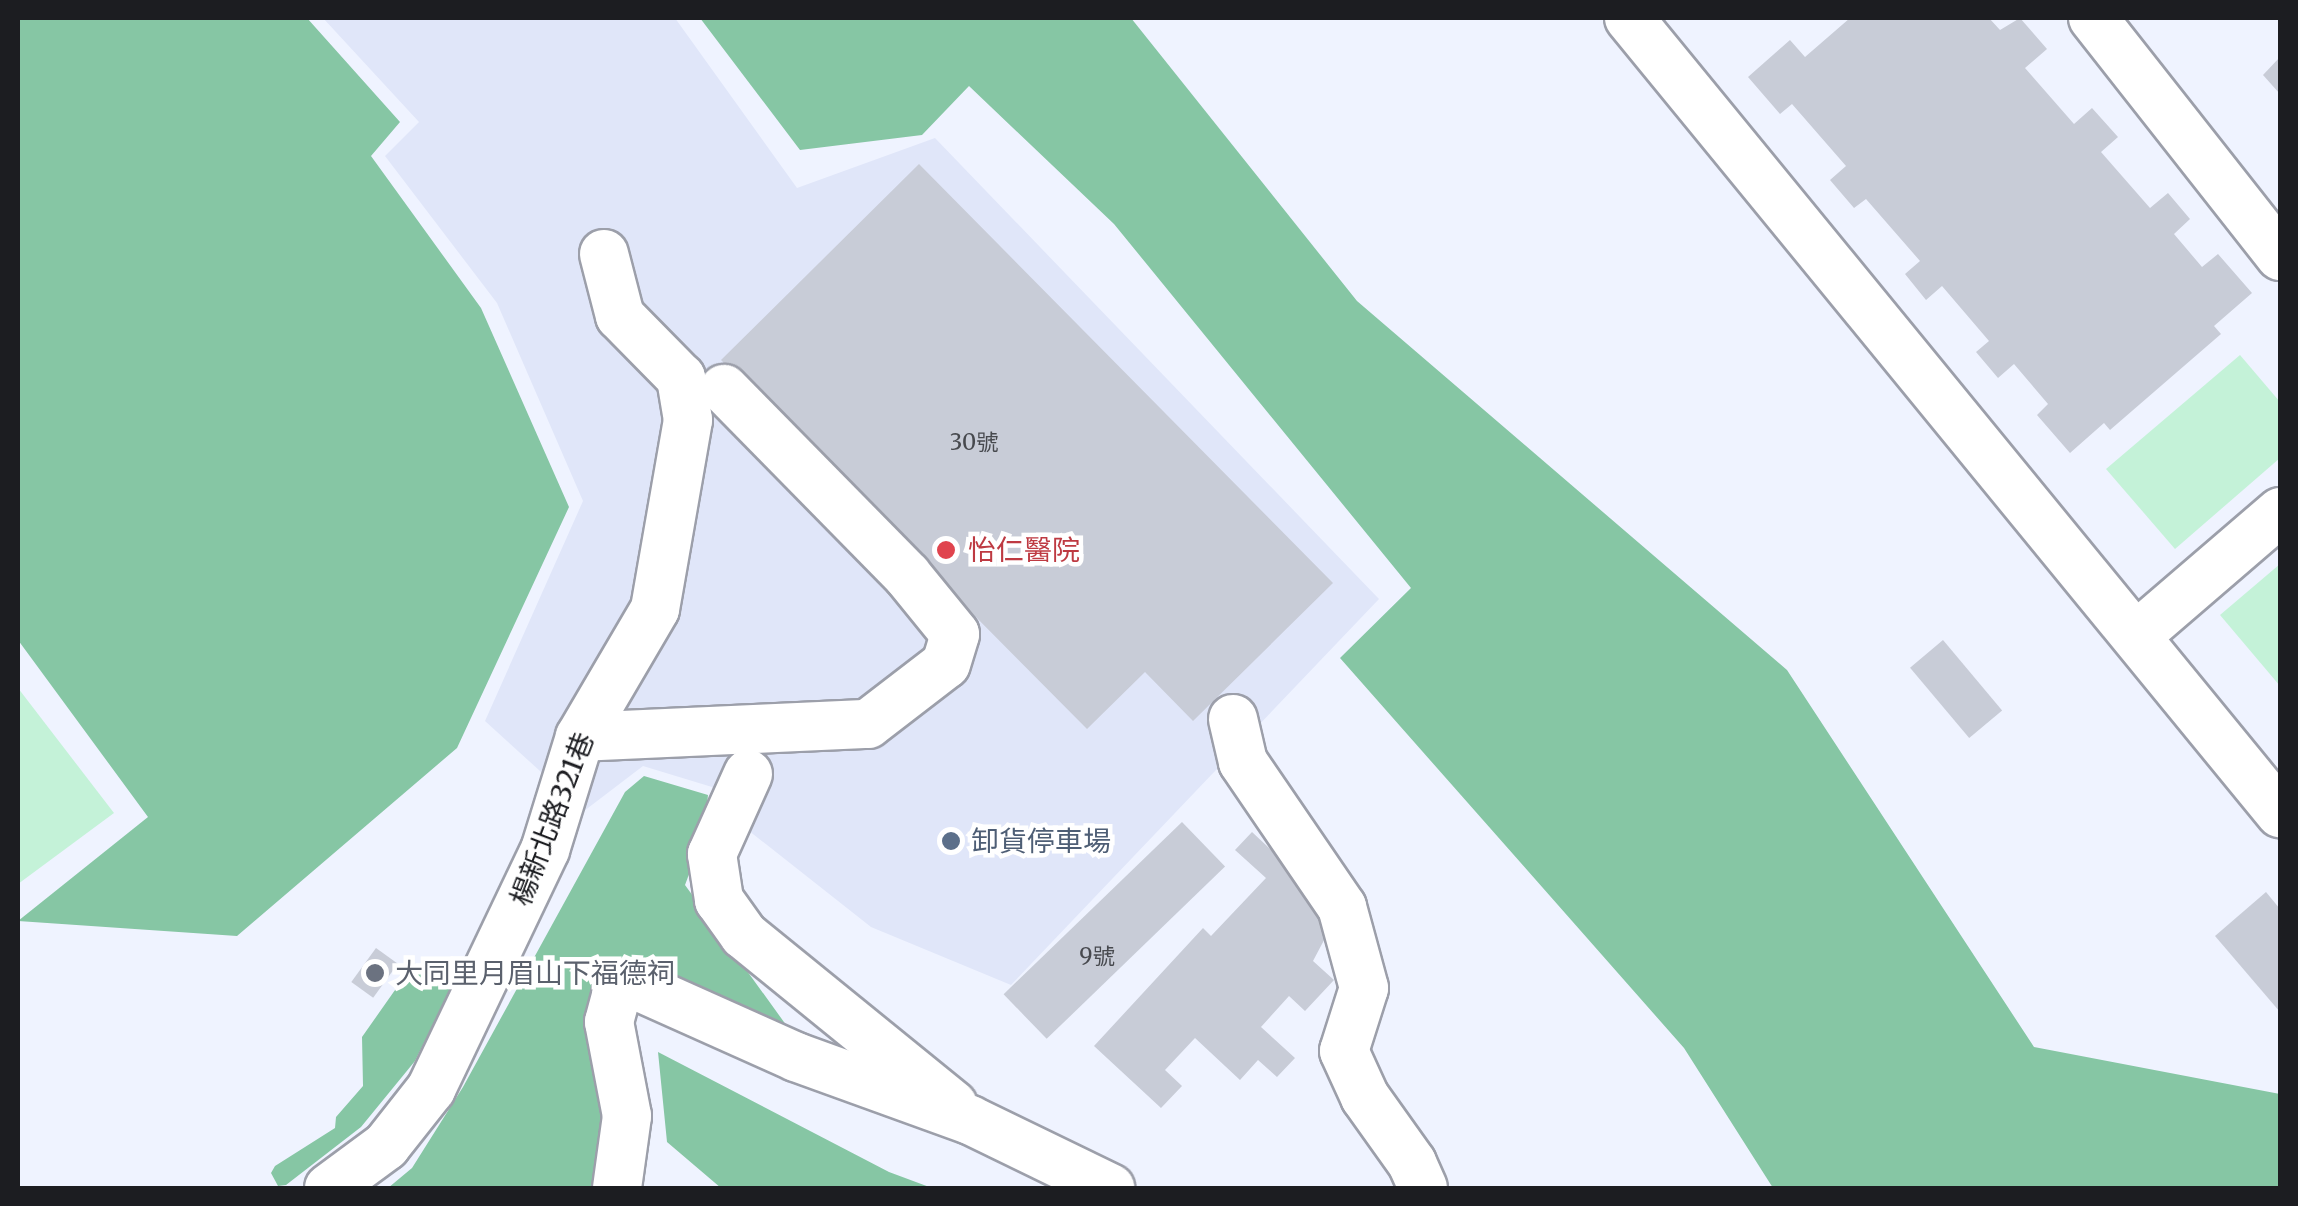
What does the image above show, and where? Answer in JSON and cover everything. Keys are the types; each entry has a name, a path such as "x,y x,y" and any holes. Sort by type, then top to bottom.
{"street":[{"path":"1629,18 2280,813"},
{"path":"2092,18 2280,256"},
{"name":"楊新北路321巷","path":"329,1188 386,1146 431,1089 545,850 580,737 655,609 688,420 682,378 620,316 604,254"},
{"path":"580,737 868,724 946,664 955,634 907,576 724,389"},
{"path":"2136,636 2280,512"},
{"path":"1234,719 1243,762 1342,907 1364,988 1344,1051 1365,1097 1412,1163 1423,1188"},
{"path":"748,774 712,854 720,900 744,935 970,1120"},
{"path":"617,1188 627,1116 609,1022 616,995 634,986 796,1057 970,1120 1110,1188"}],"shaded area":[{"name":"怡仁醫院","path":"323,18 675,18 797,188 935,138 1379,599 1011,985 871,927 734,819 712,787 643,766 584,811 485,721 583,501 497,303 385,156 419,122"}],"green space":[{"path":"18,18 307,18 400,122 371,156 481,308 569,507 457,748 237,936 18,921 148,817 18,640"},
{"path":"700,18 1131,18 1357,301 1787,670 2034,1047 2280,1094 2280,1188 1773,1188 1684,1048 1340,658 1411,588 1114,224 969,86 922,135 800,150"},
{"path":"2240,355 2280,402 2280,458 2175,549 2106,469"},
{"path":"2280,564 2280,686 2220,615"},
{"path":"18,688 114,813 18,884"},
{"path":"644,776 708,795 704,834 685,885 789,1029 635,969 596,1188 388,1188 412,1168 463,1087 625,792"},
{"path":"414,963 454,983 415,1061 361,1127 286,1185 278,1186 271,1173 275,1166 335,1128 336,1117 363,1086 362,1037"},
{"path":"658,1052 889,1172 932,1188 721,1188 667,1142"}],"building":[{"path":"1850,18 1989,18 2000,30 2020,18 2047,49 2025,68 2074,124 2092,108 2118,137 2101,152 2150,208 2168,193 2190,219 2174,234 2202,267 2218,254 2252,293 2214,326 2221,334 2110,430 2104,423 2070,453 2037,415 2048,404 2014,364 1998,378 1976,352 1989,341 1942,286 1926,300 1905,274 1920,261 1866,199 1854,208 1830,180 1846,166 1792,104 1780,114 1748,77 1790,40 1805,57"},
{"path":"2280,57 2280,94 2263,75"},
{"name":"怡仁醫院","path":"919,164 1333,583 1193,721 1145,672 1087,729 721,360"},
{"path":"1943,640 2002,710 1969,738 1910,668"},
{"path":"1182,822 1225,867 1047,1039 1004,994"},
{"path":"1252,832 1317,893 1311,906 1332,925 1313,961 1334,980 1305,1011 1289,996 1261,1027 1295,1058 1277,1077 1258,1060 1240,1080 1195,1038 1165,1070 1182,1086 1161,1108 1094,1046 1203,928 1211,936 1266,878 1235,850"},
{"path":"2266,892 2280,909 2280,1012 2215,936"},
{"name":"大同里月眉山下福德祠","path":"376,948 398,964 373,998 351,982"}],"place":[{"name":"怡仁醫院","path":"946,550"},
{"name":"卸貨停車場","path":"951,841"},
{"name":"大同里月眉山下福德祠","path":"375,973"}]}
